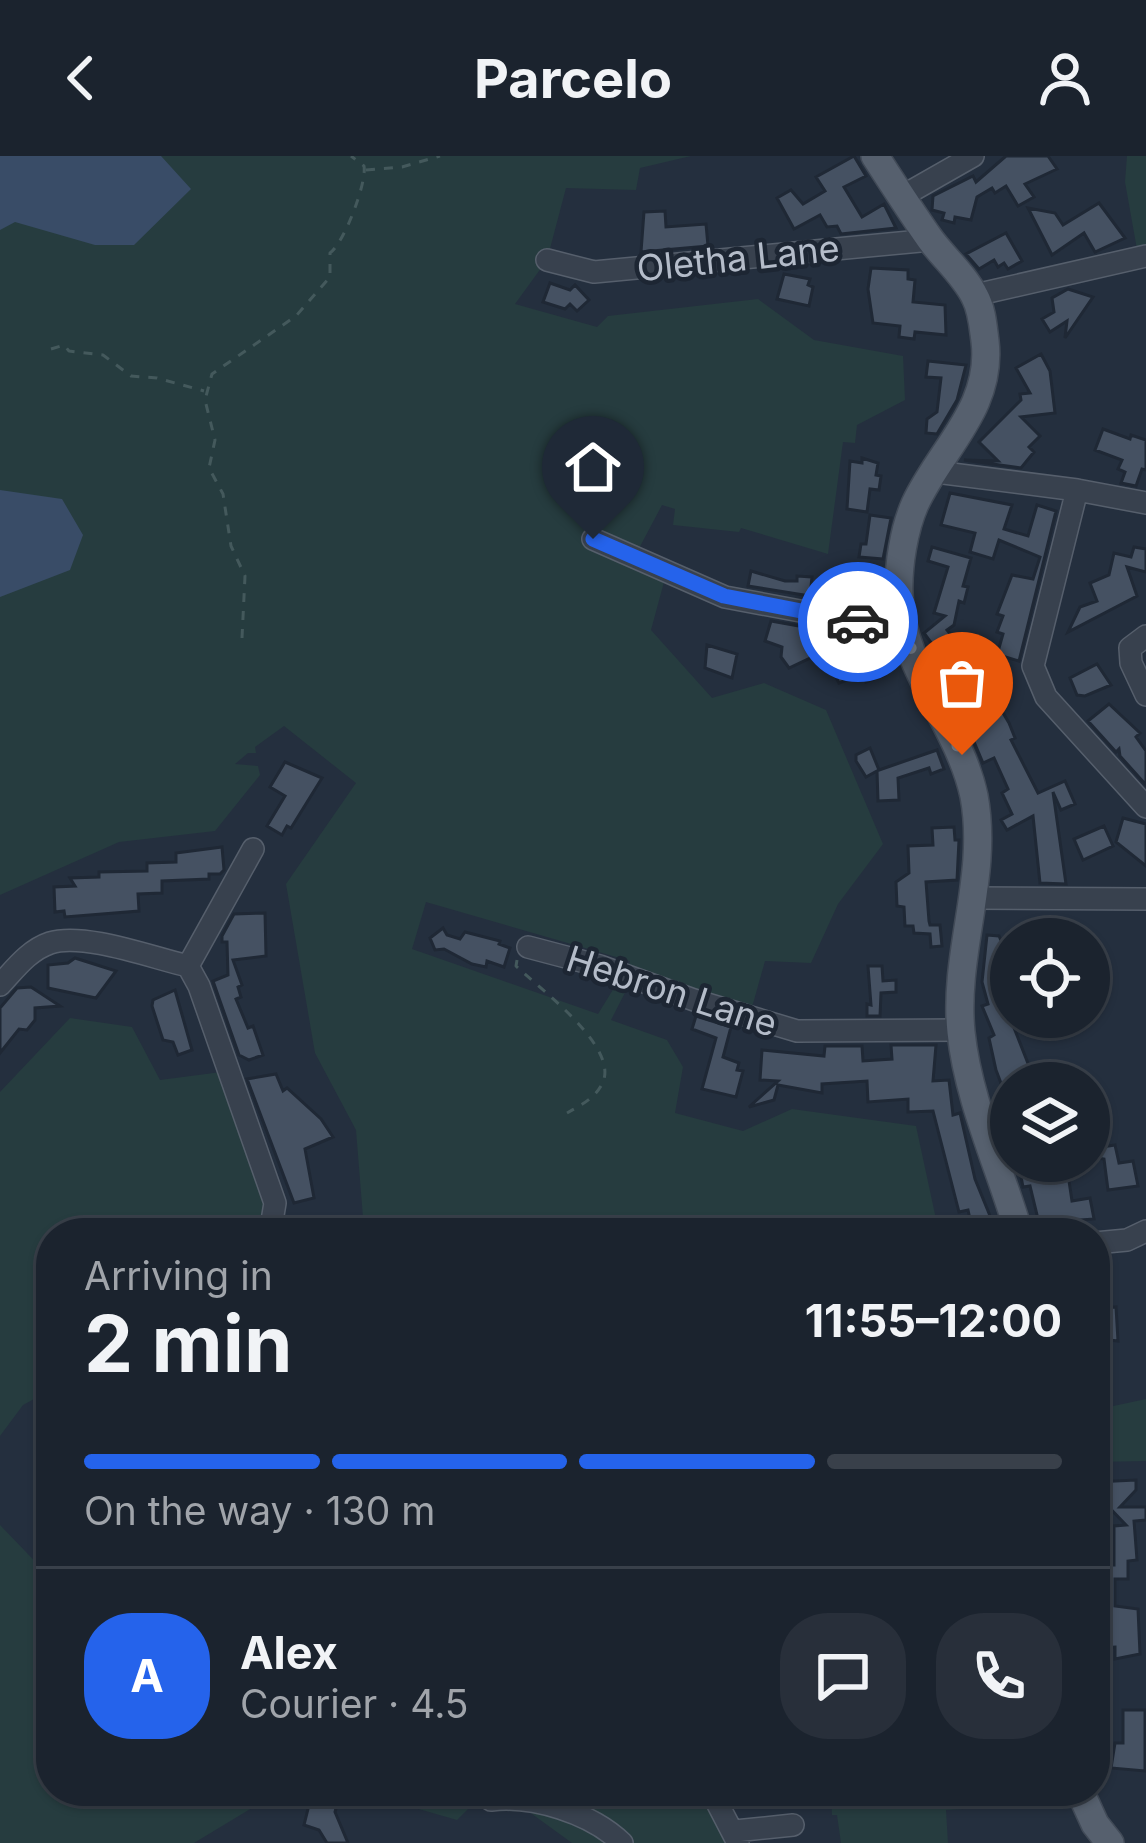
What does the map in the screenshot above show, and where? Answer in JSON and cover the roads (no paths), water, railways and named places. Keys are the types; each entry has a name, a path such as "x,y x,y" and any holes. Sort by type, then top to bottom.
{"main road":[{"path":"875,156 931,241 975,296 982,318 987,358 983,388 966,424 914,505 898,589 902,630 962,755 974,797 975,898 962,986 961,1030 968,1069 1016,1218"},
{"path":"1087,1806 1110,1843"}],"street":[{"path":"901,197 973,156"},
{"name":"Oletha Lane","path":"547,260 594,272 931,241"},
{"path":"975,296 1146,256"},
{"path":"936,472 1146,503"},
{"path":"1077,490 1033,666 1046,697 1145,807"},
{"path":"593,539 724,596 902,630"},
{"path":"1146,636 1130,648 1131,663 1146,695"},
{"path":"188,966 253,849"},
{"path":"975,898 1146,899"},
{"path":"0,985 27,956 52,942 84,941 188,966 200,986 281,1218"},
{"name":"Hebron Lane","path":"528,947 797,1030 961,1030"},
{"path":"272,1218 275,1203"},
{"path":"1110,1242 1146,1231"},
{"path":"549,1806 613,1834 622,1843"},
{"path":"719,1806 736,1837 793,1825"}],"water":[{"path":"0,156 161,156 191,189 134,245 95,245 15,222 0,230"},
{"path":"0,490 62,499 83,535 70,570 0,597"}]}
